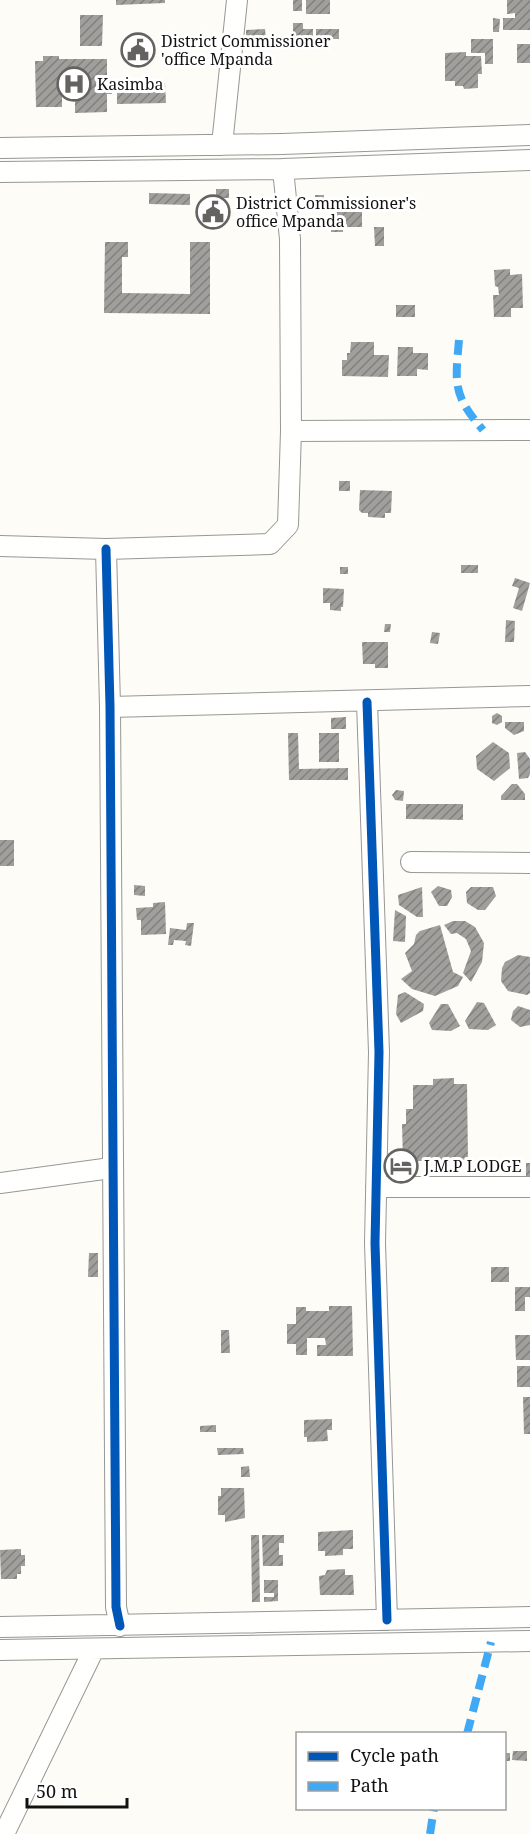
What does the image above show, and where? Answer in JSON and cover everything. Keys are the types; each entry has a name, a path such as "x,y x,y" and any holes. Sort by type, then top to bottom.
{"street":[{"path":"222,145 237,0"},
{"path":"0,147 222,145 530,135"},
{"path":"0,172 283,169 530,160"},
{"path":"0,546 106,549 270,544 288,525 291,431 290,239 283,169"},
{"path":"291,431 530,430"},
{"path":"106,549 110,707 111,1167 116,1413 116,1607 120,1626"},
{"path":"110,707 530,696"},
{"path":"367,702 379,1052 376,1187 378,1369 387,1620"},
{"path":"411,862 530,863"},
{"path":"0,1183 111,1167"},
{"path":"376,1187 530,1187"},
{"path":"0,1627 530,1617"},
{"path":"0,1650 530,1641"},
{"path":"3,1834 94,1649"}],"building":[{"path":"116,0 165,0 165,3 116,5"},
{"path":"293,0 302,0 302,11 293,11"},
{"path":"306,0 330,0 330,14 306,14"},
{"path":"507,0 530,0 530,30 503,30 503,18 515,18 515,13 507,14"},
{"path":"80,15 103,15 102,46 80,46"},
{"path":"493,18 500,19 499,32 493,32"},
{"path":"293,23 303,23 303,29 313,29 313,40 293,40"},
{"path":"265,29 266,41 246,41 246,30"},
{"path":"316,29 339,29 339,39 316,39"},
{"path":"471,39 493,39 493,64 485,64 485,53 471,53"},
{"path":"517,44 530,44 530,63 517,63"},
{"path":"466,52 466,56 481,56 482,74 478,74 478,88 464,89 463,86 455,86 455,81 445,81 445,53"},
{"name":"Kasimba","path":"43,56 59,56 59,59 107,59 107,79 111,79 112,94 107,94 107,112 75,113 75,89 62,89 62,107 36,107 35,61 43,61"},
{"path":"165,83 166,103 117,104 117,85"},
{"path":"216,189 229,189 229,198 216,198"},
{"path":"149,193 190,194 190,205 149,204"},
{"path":"315,195 324,195 324,204 315,204"},
{"path":"331,212 362,212 362,227 343,227 343,232 331,232"},
{"path":"374,227 384,227 384,246 375,246"},
{"path":"105,242 128,242 128,257 122,257 122,293 190,294 190,242 210,242 210,314 104,313"},
{"path":"510,269 510,275 522,274 523,308 511,308 511,317 494,317 493,295 499,295 498,287 495,286 494,270"},
{"path":"396,305 415,305 415,317 396,317"},
{"path":"351,342 374,342 374,355 389,355 388,377 342,376 342,360 347,360"},
{"path":"398,347 413,347 413,353 428,353 428,370 417,369 417,376 397,376"},
{"path":"339,481 350,481 350,491 339,491"},
{"path":"360,490 392,491 391,513 385,513 385,518 368,517 368,513 362,513 359,510"},
{"path":"461,565 478,565 478,573 461,573"},
{"path":"340,567 348,567 348,574 340,574"},
{"path":"515,578 530,583 522,611 513,608 519,588 512,586"},
{"path":"323,588 344,589 341,611 330,610 330,603 323,603"},
{"path":"506,620 515,621 514,642 505,642"},
{"path":"385,624 391,624 390,632 384,632"},
{"path":"432,632 440,633 438,644 430,643"},
{"path":"362,642 388,642 388,668 375,668 375,664 363,664"},
{"path":"497,713 502,716 502,722 497,725 492,723 492,716"},
{"path":"346,717 346,729 331,729 331,718"},
{"path":"505,722 524,722 524,731 514,735 505,728"},
{"path":"288,733 298,733 299,769 348,768 348,780 289,780"},
{"path":"319,733 339,733 339,762 319,762"},
{"path":"493,742 509,753 510,768 494,781 477,769 476,756"},
{"path":"525,752 530,759 530,774 528,778 519,779 517,753"},
{"path":"512,784 517,784 525,794 525,800 501,800 501,796"},
{"path":"396,790 404,791 403,801 395,800 392,795"},
{"path":"406,804 463,804 463,820 406,819"},
{"path":"0,840 14,840 14,866 0,866"},
{"path":"134,885 145,886 145,896 134,895"},
{"path":"438,886 451,890 452,897 447,906 439,906 431,892"},
{"path":"422,887 423,917 417,917 399,905 398,895"},
{"path":"471,887 493,887 496,896 485,910 478,910 467,903 466,892"},
{"path":"165,902 166,934 141,935 141,920 137,920 136,908 153,907 153,903"},
{"path":"395,910 406,916 405,942 393,941"},
{"path":"453,921 465,921 475,927 484,943 482,962 471,982 463,973 471,951 466,939 457,933 451,934 444,925"},
{"path":"187,923 194,923 191,946 185,945 186,941 174,940 173,945 168,945 170,928 186,930"},
{"path":"440,925 453,972 463,977 458,986 435,996 412,989 401,979 412,971 405,953 414,944 416,935 420,931"},
{"path":"518,955 530,957 530,993 527,995 508,991 501,981 505,962"},
{"path":"405,992 424,1004 423,1011 401,1023 396,1014 398,995"},
{"path":"477,1002 484,1003 496,1025 488,1030 469,1029 465,1021"},
{"path":"441,1004 448,1004 460,1026 451,1031 432,1030 429,1023"},
{"path":"518,1006 530,1010 530,1025 520,1027 511,1020 513,1011"},
{"path":"454,1078 454,1084 467,1084 468,1161 403,1161 402,1124 406,1124 406,1109 413,1109 413,1085 433,1085 433,1079"},
{"path":"526,1163 530,1163 530,1176 526,1176"},
{"path":"89,1253 98,1253 98,1277 88,1277"},
{"path":"491,1267 509,1267 509,1282 491,1282"},
{"path":"515,1287 530,1287 530,1297 525,1297 525,1311 515,1311"},
{"path":"329,1306 352,1306 353,1356 317,1356 317,1345 326,1345 325,1338 307,1338 307,1355 296,1355 296,1344 287,1344 287,1324 296,1324 296,1307 306,1307 306,1311 329,1311"},
{"path":"221,1330 229,1330 230,1353 221,1353"},
{"path":"515,1335 530,1335 530,1360 516,1360"},
{"path":"517,1366 530,1366 530,1387 517,1387"},
{"path":"523,1397 530,1397 530,1434 524,1434"},
{"path":"332,1419 332,1430 327,1430 328,1441 307,1442 307,1437 304,1437 304,1420"},
{"path":"216,1425 216,1432 200,1432 200,1426"},
{"path":"217,1448 243,1448 244,1454 218,1455"},
{"path":"249,1466 250,1477 241,1477 241,1467"},
{"path":"221,1488 244,1488 245,1518 225,1522 225,1515 218,1515 218,1496 221,1496"},
{"path":"353,1530 353,1549 343,1549 343,1555 325,1556 325,1551 318,1551 318,1532"},
{"path":"251,1535 259,1535 260,1602 252,1602"},
{"path":"262,1535 284,1535 284,1543 279,1543 279,1555 283,1555 283,1566 263,1566"},
{"path":"21,1549 21,1555 25,1555 25,1566 21,1566 21,1574 17,1574 17,1579 1,1579 0,1550"},
{"path":"345,1569 345,1575 353,1575 354,1595 320,1595 319,1576 325,1575 327,1570"},
{"path":"264,1580 278,1580 278,1601 264,1602 264,1597 274,1597 274,1593 264,1593"},
{"path":"513,1751 527,1751 527,1761 512,1760"},
{"path":"506,1753 510,1753 510,1761 506,1761"}],"marked path":[{"path":"459,340 458,389 466,408 483,430"},
{"path":"468,1732 491,1642"},
{"path":"430,1834 434,1810"}],"cycle path":[{"path":"106,549 110,707 116,1607 120,1626"},
{"path":"367,702 379,1052 375,1243 387,1620"}],"place":[{"name":"District Commissioner 'office Mpanda","path":"138,50"},
{"name":"Kasimba","path":"74,84"},
{"name":"District Commissioner's office Mpanda","path":"213,212"},
{"name":"J.M.P LODGE","path":"401,1166"}]}
